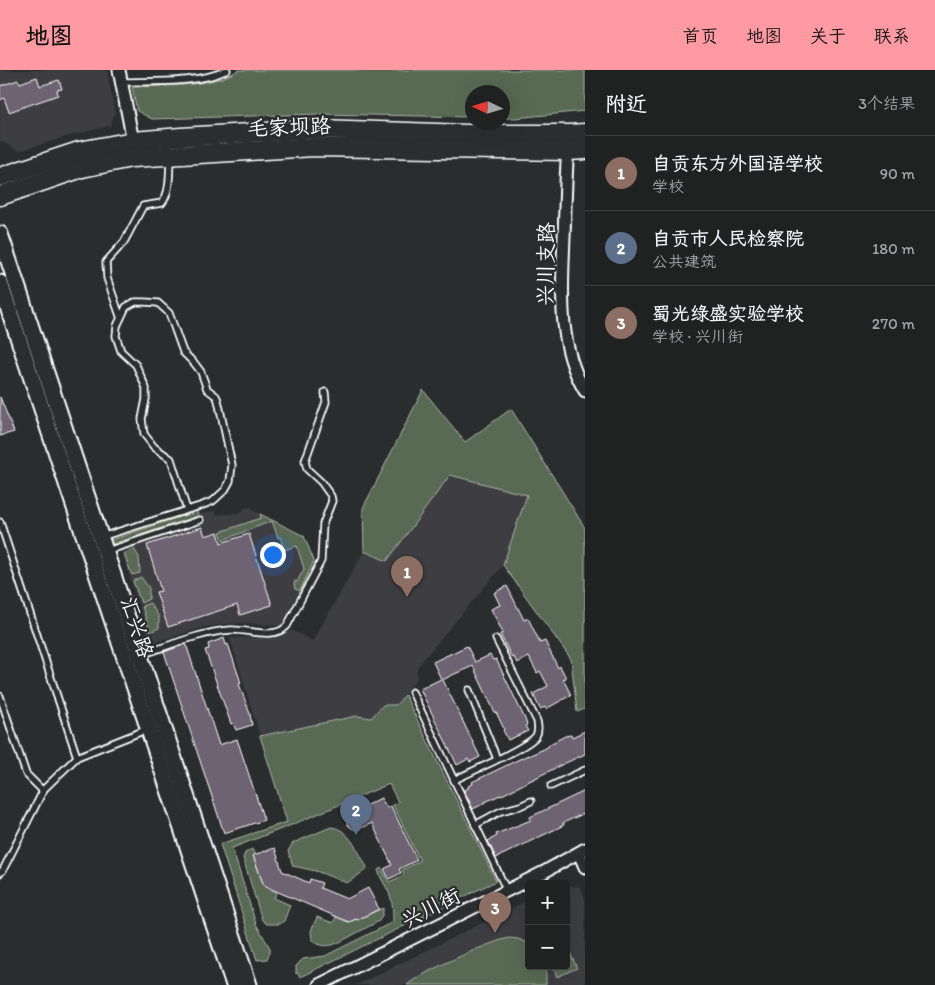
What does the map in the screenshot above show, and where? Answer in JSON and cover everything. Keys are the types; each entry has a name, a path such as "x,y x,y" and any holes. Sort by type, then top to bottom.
{"main road":[{"name":"毛家坝路","path":"0,177 79,151 133,142 181,137 319,129 467,134 577,142"},
{"name":"毛家坝路","path":"0,196 82,168 131,158 314,147 577,142"},
{"path":"0,234 96,547"},
{"name":"汇兴路","path":"0,283 96,547 133,658 148,729 234,985"},
{"path":"133,658 249,985"}],"street":[{"path":"119,70 133,142"},
{"name":"兴川支路","path":"577,142 562,290 566,341 579,380 585,391"},
{"path":"582,851 585,867"},
{"name":"兴川街","path":"319,985 507,891 582,851"}],"lane":[{"path":"121,82 190,79 219,74 227,70"},
{"path":"120,316 106,278 106,262 124,242 143,206 162,203 166,198 170,155"},
{"path":"96,547 213,501 225,490 230,482 232,465 216,396 207,389 201,372 183,352 169,313 158,303 135,302 126,307 120,316 117,326 118,344 122,351 136,365 147,394 142,420 144,434 154,447 171,459 187,510"},
{"path":"133,658 218,632 241,630 280,632 287,626 321,561 324,524 332,501 331,496 321,482 307,469 305,461 326,402 325,392"},
{"path":"96,547 200,520"},
{"path":"0,522 77,758"},
{"path":"454,780 523,746 535,737 538,729 536,721 496,639"},
{"path":"469,690 497,759"},
{"path":"412,692 507,891"},
{"path":"0,696 26,774 43,791"},
{"path":"0,873 43,791 77,758 92,750 148,729"},
{"path":"551,786 585,770"},
{"path":"476,825 501,811 531,801"}],"shaded area":[{"path":"0,70 107,70 115,113 110,126 19,151 0,141"},
{"path":"450,475 528,495 503,565 417,667 417,678 396,705 383,705 371,718 357,716 260,736 230,638 280,637 291,630 313,641 364,551 387,560"},
{"path":"252,507 253,510 304,536 314,561 282,626 247,623 224,624 205,627 151,643 117,538 215,510 217,515 237,513 244,510 244,508"},
{"path":"570,886 580,887 585,899 585,985 356,985 525,902 525,970 570,970"}],"green space":[{"path":"238,70 585,70 585,111 510,118 510,85 465,85 465,117 320,114 152,119 137,111 132,87 187,85 228,76"},
{"path":"423,390 465,442 511,409 585,528 585,709 577,712 571,659 503,565 527,495 450,475 387,561 364,551 363,508"},
{"path":"197,511 198,516 112,544 109,542 111,540"},
{"path":"260,514 304,536 314,561 300,591 295,589 294,584 304,569 297,546 284,550 272,521 223,540 220,532 261,518"},
{"path":"134,549 139,557 140,573 132,575 124,554"},
{"path":"141,577 149,588 149,599 141,603 133,581"},
{"path":"150,603 159,617 159,628 150,632 142,606"},
{"path":"405,695 496,881 300,977 298,973 296,974 296,966 303,959 325,956 393,922 390,896 378,870 381,868 389,882 404,875 402,870 420,861 393,805 398,802 389,784 232,848 256,924 270,948 267,959 257,960 220,844 287,822 260,736 357,716 371,718 383,705 396,705"},
{"path":"331,827 337,828 348,837 367,867 366,870 347,883 316,871 293,866 288,851 293,843"},
{"path":"252,849 264,886 277,892 274,898 290,905 284,921 280,924 267,924 262,920 243,858 245,853"},
{"path":"383,908 379,921 338,943 324,946 312,940 311,931 317,917 333,923 336,917 349,922"},
{"path":"510,938 525,942 525,970 546,970 546,985 407,985 426,973 457,958"},
{"path":"570,953 577,968 557,977 554,970 570,970"}],"building":[{"path":"37,77 40,86 59,80 62,89 57,90 58,95 9,112 4,98 0,100 0,86 18,80 20,83"},
{"path":"0,397 14,432 0,436"},
{"path":"202,527 205,536 218,532 221,543 249,534 272,605 240,615 237,605 168,627 156,592 161,591 147,545"},
{"path":"507,586 524,620 528,618 540,643 545,641 558,668 560,666 566,678 563,679 571,695 546,709 545,707 540,709 533,694 548,686 540,671 537,673 529,657 517,663 514,657 512,658 500,634 503,633 491,609 500,605 494,593"},
{"path":"224,638 226,645 228,644 241,683 239,684 252,725 236,730 233,723 231,724 205,650 209,649 208,644"},
{"path":"186,644 219,745 237,739 264,820 224,833 164,652"},
{"path":"467,646 475,662 490,655 493,660 496,659 525,719 527,725 525,726 528,731 508,740 473,666 450,676 443,680 480,757 470,762 468,759 457,765 420,689 441,679 433,662"},
{"path":"585,731 585,754 473,809 464,790 473,784 472,782 544,749 565,736 571,735 572,737"},
{"path":"585,791 585,813 496,858 488,841 497,836 496,834 531,820 530,817"},
{"path":"381,798 387,808 391,806 417,860 399,869 401,873 389,879 384,869 392,865 372,823 359,829 353,829 346,820 349,814"},
{"path":"275,848 282,871 309,883 310,879 322,883 320,888 347,899 368,888 379,909 349,922 264,886 253,855"}],"place":[{"name":"自贡东方外国语学校","path":"407,597"},
{"name":"自贡市人民检察院","path":"356,835"},
{"name":"蜀光绿盛实验学校","path":"495,933"}]}
